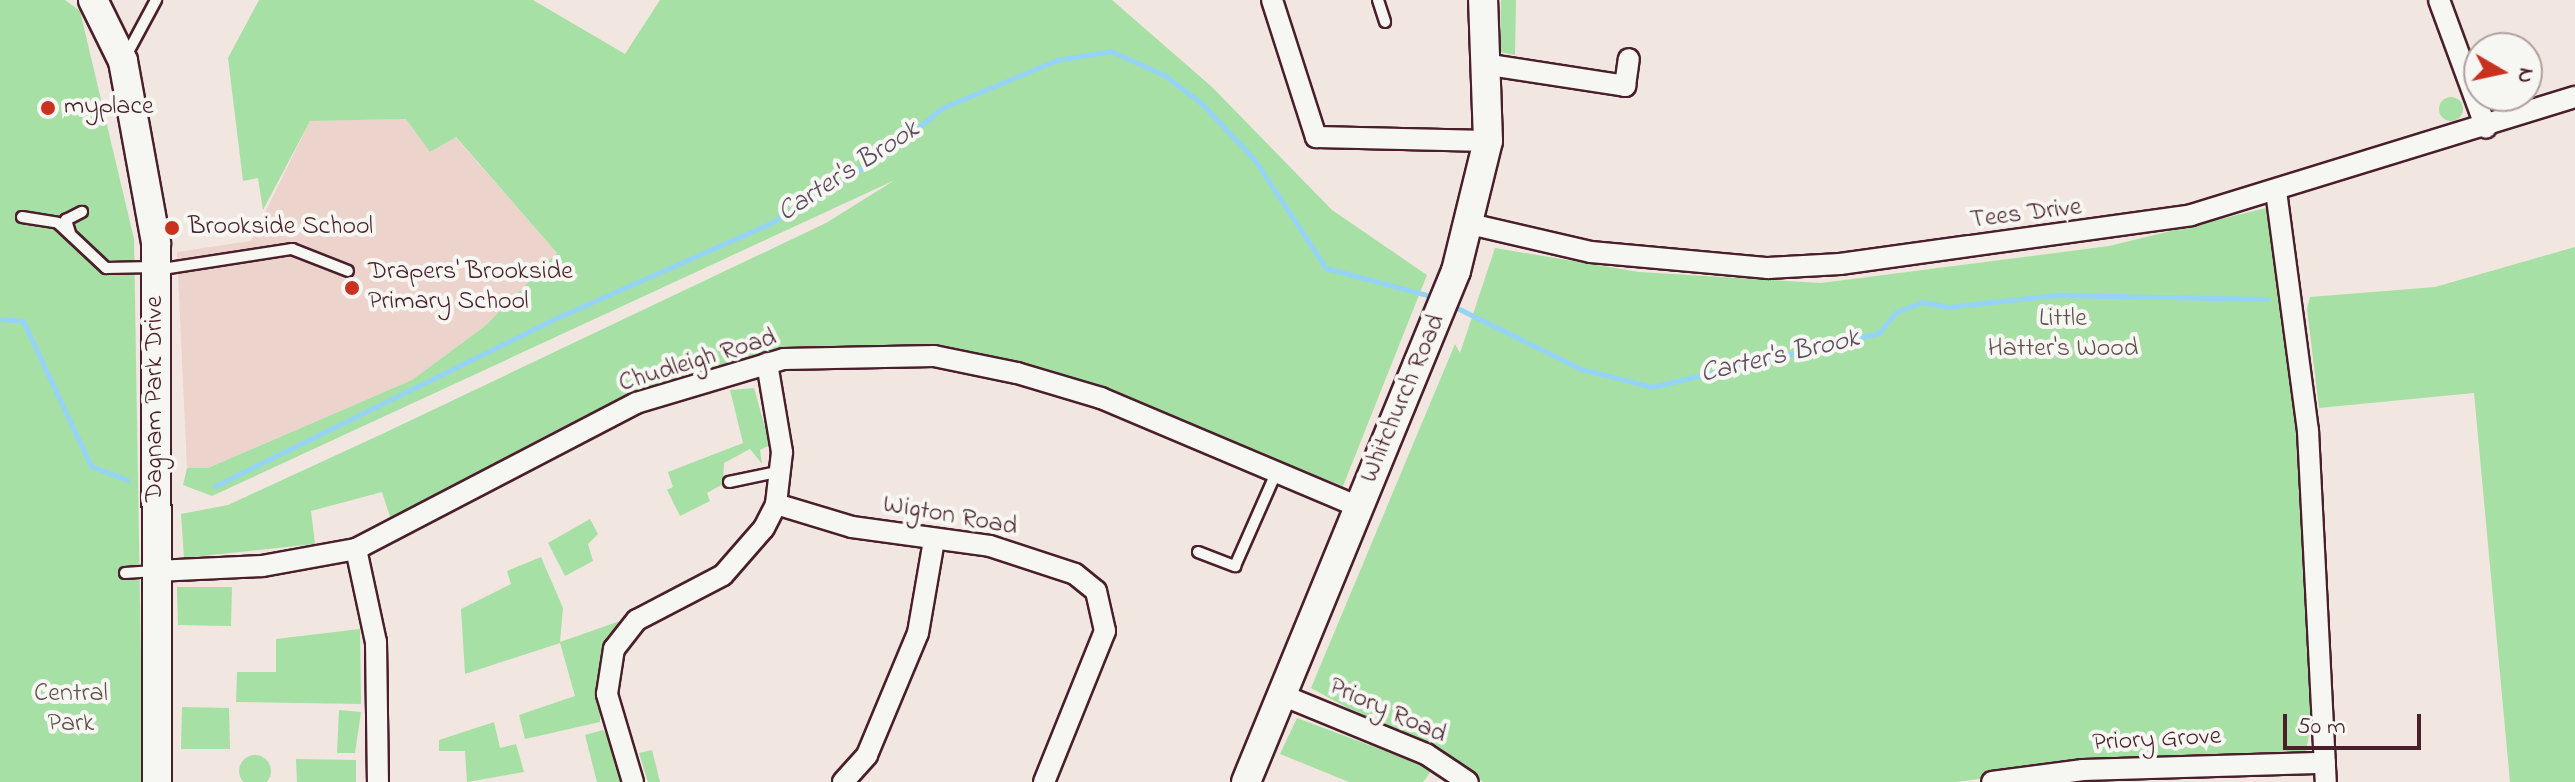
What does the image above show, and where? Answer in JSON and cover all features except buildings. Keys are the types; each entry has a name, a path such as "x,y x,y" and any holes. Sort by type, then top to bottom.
{"street":[{"path":"1272,0 1316,137 1488,141"},
{"name":"Whitchurch Road","path":"1246,782 1444,304 1470,224 1488,141 1490,65 1483,0"},
{"path":"2439,0 2486,128"},
{"name":"Dagnam Park Drive","path":"104,7 123,61 148,175 156,269 157,782"},
{"path":"1490,65 1625,86 1629,59"},
{"name":"Tees Drive","path":"1470,224 1591,252 1768,268 2119,229 2276,191 2486,128 2575,97"},
{"path":"2276,191 2308,431 2326,772"},
{"name":"Chudleigh Road","path":"156,571 262,566 356,549 636,403 767,363 934,356 990,367 1101,398 1359,507"},
{"path":"633,782 607,694 614,649 637,620 723,575 749,552 776,504 781,471 767,363"},
{"name":"Wigton Road","path":"776,504 852,527 990,546 1086,580 1103,600 1099,652 1044,782"},
{"path":"843,782 867,755 918,633 934,540"},
{"path":"356,549 376,642 378,782"},
{"name":"Priory Road","path":"1282,695 1426,754 1468,782"},
{"name":"Priory Grove","path":"1992,782 2083,770 2326,772"}],"lane":[{"path":"123,61 156,0"},
{"path":"1378,0 1385,22"},
{"path":"73,238 66,220 82,212"},
{"path":"22,217 48,218 106,268 156,269 292,249 348,271"},
{"path":"729,482 781,471"},
{"path":"1198,552 1235,566 1276,473"},
{"path":"125,573 156,571"}],"shaded area":[{"name":"Drapers' Brookside Primary School","path":"406,119 431,152 455,137 557,253 485,326 412,380 208,468 187,468 177,252 251,241 310,121"}],"green space":[{"name":"Central Park","path":"0,0 65,0 80,11 134,239 143,782 0,782"},
{"path":"259,0 533,0 625,54 660,0 1112,0 1212,87 1332,210 1427,275 1343,486 1047,369 937,344 782,350 627,397 392,523 382,492 311,511 315,544 184,558 181,514 228,505 382,434 826,223 895,180 212,496 183,485 187,468 208,468 412,380 485,326 557,253 456,137 430,152 406,119 310,121 263,210 258,178 243,181 228,58"},
{"path":"1501,0 1516,0 1515,55 1500,52"},
{"path":"2456,98 2462,104 2460,118 2451,121 2442,118 2439,109 2442,100"},
{"name":"Little Hatter's Wood","path":"2266,208 2304,456 2316,693 2306,752 2149,756 1956,782 1484,782 1311,688 1455,344 1460,353 1495,248 1639,272 1821,283 2109,246"},
{"path":"2575,247 2575,782 2510,782 2474,393 2319,408 2307,309 2310,297 2435,287"},
{"path":"754,388 770,445 760,450 762,464 750,449 724,463 723,484 707,493 710,501 680,516 667,490 673,487 668,472 743,443 730,390"},
{"path":"590,519 598,534 588,544 593,561 565,576 548,543"},
{"path":"541,557 563,608 560,642 620,621 600,668 600,722 525,739 519,715 575,696 560,643 465,674 461,609 511,584 507,571"},
{"path":"177,587 232,587 231,626 178,625"},
{"path":"360,629 361,704 236,702 237,672 276,672 276,639"},
{"path":"182,707 229,708 230,749 181,749"},
{"path":"339,710 361,712 355,753 337,753"},
{"path":"1297,718 1433,769 1423,782 1349,782 1280,754"},
{"path":"494,722 500,748 516,744 524,772 467,782 465,751 439,751 439,740"},
{"path":"603,730 613,745 624,782 597,782 585,735"},
{"path":"652,750 660,782 648,782 639,753"},
{"path":"255,755 267,759 271,771 267,783 255,787 243,783 239,771 243,759"},
{"path":"296,759 356,760 356,782 297,782"}],"waterway":[{"name":"Carter's Brook","path":"215,486 552,320 769,224 887,153 942,108 1057,60 1111,51 1164,75 1201,103 1254,159 1326,268 1427,295"},
{"name":"Carter's Brook","path":"1451,305 1581,369 1652,387 1879,333 1896,312 1922,302 1947,307 2056,295 2268,299"},
{"name":"Carter's Brook","path":"0,319 23,321 91,466 127,480"}],"place":[{"name":"myplace","path":"48,108"},
{"name":"Brookside School","path":"172,228"},
{"name":"Drapers' Brookside Primary School","path":"352,288"}]}
